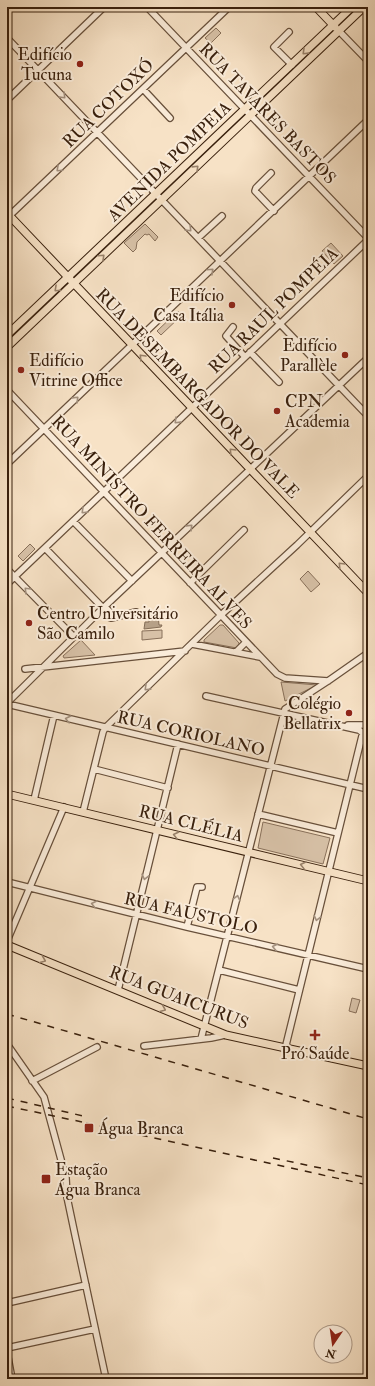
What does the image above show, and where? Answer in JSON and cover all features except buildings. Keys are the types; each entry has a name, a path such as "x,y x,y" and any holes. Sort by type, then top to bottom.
{"main road":[{"path":"316,7 339,31"},
{"name":"AVENIDA POMPEIA","path":"7,335 352,7"},
{"name":"AVENIDA POMPEIA","path":"7,347 364,7"},
{"name":"RUA DESEMBARGADOR DO VALE","path":"8,216 368,593"},
{"name":"RUA CLÉLIA","path":"7,794 368,881"},
{"name":"RUA GUAICURUS","path":"7,944 226,1035 368,1066"}],"street":[{"path":"7,100 104,7"},
{"name":"RUA TAVARES BASTOS","path":"147,7 368,239"},
{"name":"RUA COTOXÓ","path":"8,216 229,7"},
{"path":"339,31 368,61"},
{"path":"289,32 274,47 292,64"},
{"path":"7,38 368,416"},
{"path":"143,89 170,118"},
{"path":"7,464 368,120"},
{"path":"271,173 256,190 274,211"},
{"path":"198,238 222,216"},
{"name":"RUA RAUL POMPÉIA","path":"7,584 368,239"},
{"path":"233,327 226,336 245,357"},
{"path":"250,352 279,382"},
{"path":"7,704 104,607 368,358"},
{"name":"RUA MINISTRO FERREIRA ALVES","path":"7,390 277,674 285,678 328,681"},
{"path":"83,812 105,728 221,615 368,476"},
{"path":"73,521 132,581"},
{"path":"190,583 244,530"},
{"path":"44,548 115,617"},
{"path":"7,569 74,637"},
{"path":"98,614 111,618 136,612"},
{"path":"236,652 246,642"},
{"path":"192,644 260,657"},
{"path":"25,669 185,651"},
{"path":"164,653 175,661"},
{"path":"201,1039 285,709 368,653"},
{"path":"50,660 59,665"},
{"path":"206,696 366,732 362,736 285,1049"},
{"name":"RUA CORIOLANO","path":"7,704 368,789"},
{"path":"34,800 54,715"},
{"path":"342,726 368,725"},
{"path":"118,990 178,744"},
{"path":"94,769 168,788"},
{"path":"7,941 64,807"},
{"path":"258,814 338,833"},
{"name":"RUA FAUSTOLO","path":"7,882 137,915 368,969"},
{"path":"187,927 197,887 202,887"},
{"path":"219,970 300,990"},
{"path":"144,1046 226,1035"},
{"path":"7,1044 44,1097 66,1178 68,1190 67,1197 106,1379"},
{"path":"32,1081 97,1047"},
{"path":"7,1303 86,1285"},
{"path":"7,1348 95,1329"},
{"path":"7,1352 12,1379"}],"shaded area":[{"path":"216,28 221,33 211,43 205,38"},
{"path":"145,224 158,237 155,241 149,234 145,234 137,242 136,249 133,252 124,243"},
{"path":"331,243 343,256 334,264 322,251"},
{"path":"178,311 182,315 161,335 157,331"},
{"path":"30,544 35,549 23,561 18,556"},
{"path":"308,571 320,584 311,592 300,579"},
{"path":"158,614 159,625 162,625 161,627 144,629 145,622 149,622 149,616"},
{"path":"220,625 223,625 239,643 237,648 204,642 204,640"},
{"path":"162,630 162,638 142,640 142,631"},
{"path":"81,640 95,655 64,658 63,656"},
{"path":"281,682 317,685 285,701"},
{"path":"263,822 330,838 323,864 258,848"},
{"path":"352,998 360,1000 356,1013 349,1011"}],"railway":[{"path":"7,1014 368,1119"},
{"path":"7,1098 83,1116"},
{"path":"7,1106 82,1122"},
{"path":"86,1123 368,1185"},
{"path":"273,1158 368,1178"}],"place":[{"name":"Edifício Tucuna","path":"80,64"},
{"name":"Edifício Casa Itália","path":"232,305"},
{"name":"Edifício Parallèle","path":"345,355"},
{"name":"Edifício Vitrine Office","path":"21,370"},
{"name":"CPN Academia","path":"277,411"},
{"name":"Centro Universitário São Camilo","path":"29,623"},
{"name":"Colégio Bellatrix","path":"349,713"},
{"name":"Pró Saúde","path":"315,1035"},
{"name":"Água Branca","path":"89,1128"},
{"name":"Estação Água Branca","path":"46,1179"}]}
